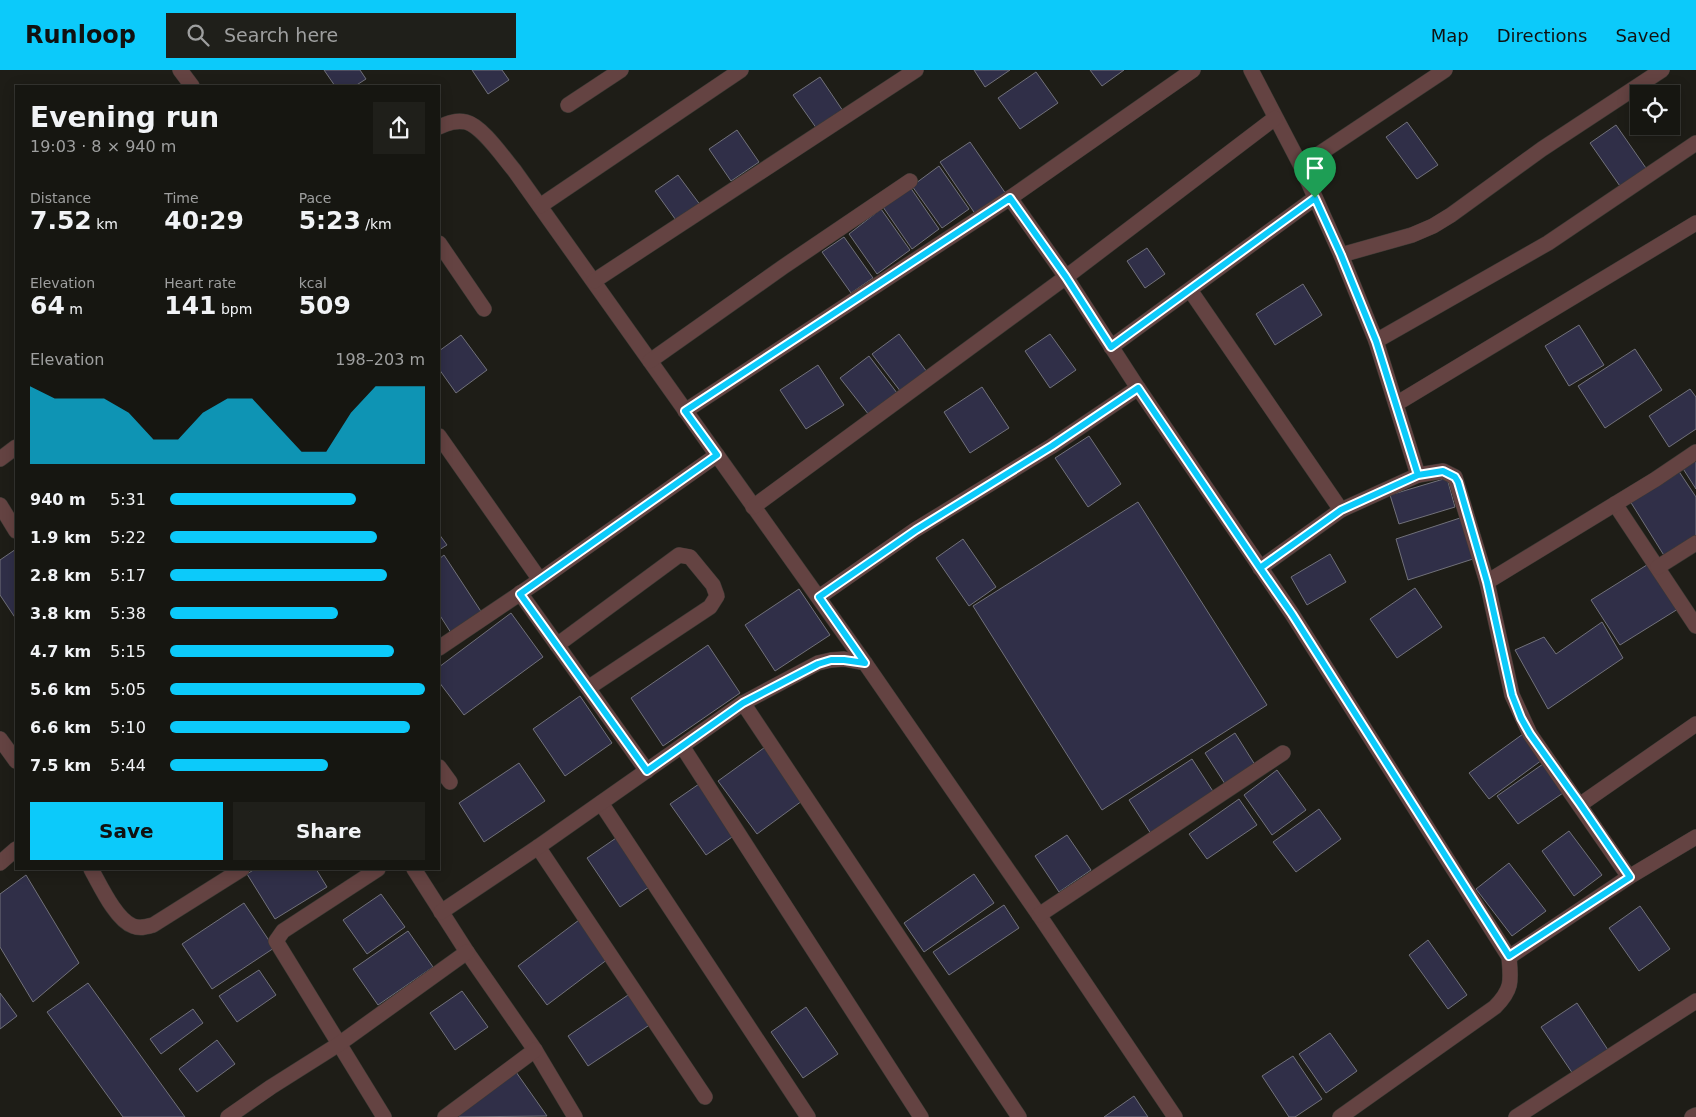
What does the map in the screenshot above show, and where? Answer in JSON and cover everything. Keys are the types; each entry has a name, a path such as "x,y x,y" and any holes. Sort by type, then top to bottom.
{"street":[{"path":"180,70 191,85"},
{"path":"568,105 621,70"},
{"path":"540,206 741,70"},
{"path":"594,281 916,70"},
{"path":"685,411 1010,198 1193,70"},
{"path":"1251,70 1301,166 1341,255 1376,341 1418,475"},
{"path":"1301,166 1446,70"},
{"path":"1341,255 1412,235 1434,226 1542,149 1662,70"},
{"path":"753,507 1066,277 1275,118"},
{"path":"440,127 454,122 467,122 478,129 514,170 819,597 1039,915 1175,1117"},
{"path":"1376,341 1548,243 1696,143"},
{"path":"650,361 783,267 910,181"},
{"path":"1010,198 1066,277 1138,388 1297,622 1509,956 1512,981 1506,994 1495,1007 1340,1117"},
{"path":"1111,347 1315,198"},
{"path":"1396,404 1696,223"},
{"path":"440,245 484,309"},
{"path":"1190,290 1341,510"},
{"path":"819,597 916,530 1052,446 1138,388"},
{"path":"440,437 540,580"},
{"path":"0,459 15,448"},
{"path":"1487,582 1656,479 1696,452"},
{"path":"440,647 520,594 717,455"},
{"path":"1260,568 1341,510 1418,475 1443,471 1455,477 1487,582 1512,695 1521,718 1530,734 1630,877"},
{"path":"1615,504 1696,626"},
{"path":"0,505 15,529"},
{"path":"1658,567 1696,543"},
{"path":"557,645 679,555 690,557 713,585 717,596 710,607 588,688"},
{"path":"520,594 647,771"},
{"path":"441,912 538,848 743,703 818,664 831,660 865,663"},
{"path":"743,703 1019,1117"},
{"path":"1580,804 1696,724"},
{"path":"0,738 15,760"},
{"path":"682,746 921,1117"},
{"path":"1039,915 1283,753"},
{"path":"440,768 450,782"},
{"path":"601,803 808,1117"},
{"path":"1509,956 1630,877 1696,837"},
{"path":"538,848 705,1097"},
{"path":"0,863 15,850"},
{"path":"92,870 120,917 134,927 142,928 153,925 240,870"},
{"path":"376,870 283,931 276,940 384,1117"},
{"path":"415,870 467,952 535,1050 574,1117"},
{"path":"228,1117 339,1044 467,952"},
{"path":"1516,1117 1696,1001"},
{"path":"445,1117 535,1050"},
{"path":"1692,1117 1696,1115"}],"building":[{"path":"324,70 360,70 366,79 357,85 334,85"},
{"path":"472,70 502,70 509,80 488,94"},
{"path":"974,70 1010,70 985,87"},
{"path":"1090,70 1124,70 1102,86"},
{"path":"1036,72 1058,103 1020,129 998,98"},
{"path":"820,77 843,111 817,129 793,95"},
{"path":"1407,122 1438,165 1417,179 1386,137"},
{"path":"1616,125 1648,171 1622,189 1590,143"},
{"path":"737,130 759,162 731,181 709,149"},
{"path":"970,142 1006,194 976,215 940,162"},
{"path":"939,166 969,209 942,228 912,186"},
{"path":"678,175 701,206 678,223 655,191"},
{"path":"910,187 939,229 912,249 883,207"},
{"path":"881,209 910,250 877,274 849,234"},
{"path":"844,237 873,278 851,293 822,252"},
{"path":"1147,248 1165,274 1145,288 1127,261"},
{"path":"1303,284 1322,315 1275,345 1256,314"},
{"path":"1579,325 1604,365 1569,386 1545,346"},
{"path":"899,334 927,372 901,392 872,354"},
{"path":"1050,334 1076,370 1050,388 1025,351"},
{"path":"461,335 487,370 456,393 440,370 440,350"},
{"path":"1635,349 1662,390 1605,428 1578,386"},
{"path":"869,356 897,393 869,415 840,378"},
{"path":"818,365 844,405 806,429 780,390"},
{"path":"982,387 1009,428 970,453 944,412"},
{"path":"1690,389 1696,397 1696,429 1669,447 1649,416"},
{"path":"1089,436 1121,484 1088,507 1055,458"},
{"path":"1696,458 1696,489 1682,467"},
{"path":"1678,470 1696,497 1696,537 1665,557 1630,501"},
{"path":"1447,478 1455,507 1399,524 1390,495"},
{"path":"1138,502 1267,705 1102,810 973,606"},
{"path":"1463,517 1476,558 1408,580 1396,539"},
{"path":"440,535 447,545 440,549"},
{"path":"963,539 996,587 969,606 936,558"},
{"path":"15,550 15,618 0,595 0,560"},
{"path":"1330,554 1346,582 1307,605 1291,577"},
{"path":"444,555 484,616 453,636 440,616 440,558"},
{"path":"1650,563 1678,609 1620,645 1591,600"},
{"path":"1415,588 1442,627 1397,658 1370,619"},
{"path":"799,589 830,635 775,671 745,625"},
{"path":"511,613 543,657 464,715 440,683 440,666"},
{"path":"1602,622 1623,658 1548,709 1515,650 1544,637 1556,654"},
{"path":"708,645 740,693 663,746 631,698"},
{"path":"580,696 612,743 565,776 533,729"},
{"path":"1235,733 1257,768 1227,787 1205,753"},
{"path":"1523,734 1542,760 1489,799 1469,773"},
{"path":"768,745 806,798 757,834 718,781"},
{"path":"1192,759 1216,796 1153,837 1129,800"},
{"path":"519,763 545,801 484,842 459,803"},
{"path":"1543,764 1563,793 1518,824 1497,796"},
{"path":"1277,770 1306,810 1272,835 1244,795"},
{"path":"699,784 735,835 706,855 670,804"},
{"path":"1239,799 1257,825 1207,859 1189,834"},
{"path":"1319,809 1341,839 1296,872 1273,842"},
{"path":"1569,831 1602,875 1574,896 1542,851"},
{"path":"1067,835 1091,870 1059,892 1035,856"},
{"path":"619,836 652,885 620,907 587,858"},
{"path":"1509,863 1546,911 1512,936 1476,889"},
{"path":"253,870 317,870 327,887 275,919 247,874"},
{"path":"974,874 994,903 924,952 904,923"},
{"path":"26,875 79,963 33,1002 0,947 0,894"},
{"path":"381,894 405,927 367,954 343,920"},
{"path":"244,903 274,948 212,989 182,944"},
{"path":"1004,905 1019,928 949,975 933,952"},
{"path":"1640,906 1670,949 1639,971 1609,928"},
{"path":"579,920 608,959 547,1005 518,966"},
{"path":"408,931 433,967 378,1005 353,969"},
{"path":"1428,940 1467,995 1448,1009 1409,955"},
{"path":"259,970 276,995 237,1022 219,996"},
{"path":"88,983 185,1117 123,1117 47,1012"},
{"path":"462,991 488,1027 455,1050 430,1013"},
{"path":"0,993 17,1016 0,1029"},
{"path":"631,993 651,1024 588,1066 568,1036"},
{"path":"1577,1003 1608,1050 1573,1074 1541,1027"},
{"path":"806,1007 838,1054 803,1078 771,1032"},
{"path":"193,1009 203,1023 161,1054 150,1039"},
{"path":"1330,1033 1357,1071 1326,1093 1299,1054"},
{"path":"217,1040 235,1064 197,1092 179,1069"},
{"path":"1293,1056 1322,1099 1295,1117 1289,1117 1262,1076"},
{"path":"516,1072 547,1116 453,1117"},
{"path":"1134,1096 1148,1117 1104,1117"}],"route":[{"path":"1315,198 1111,347 1066,277 1010,198 685,411 717,455 520,594 647,771 743,703 818,664 831,660 865,663 819,597 916,530 1052,446 1138,388 1260,568 1341,510 1418,475 1443,471 1449,473 1458,482 1487,582 1512,695 1521,718 1530,734 1630,877 1509,956 1292,614 1260,568 1300,539 1341,510 1379,493 1418,475 1376,341 1341,255 1315,198"}]}
